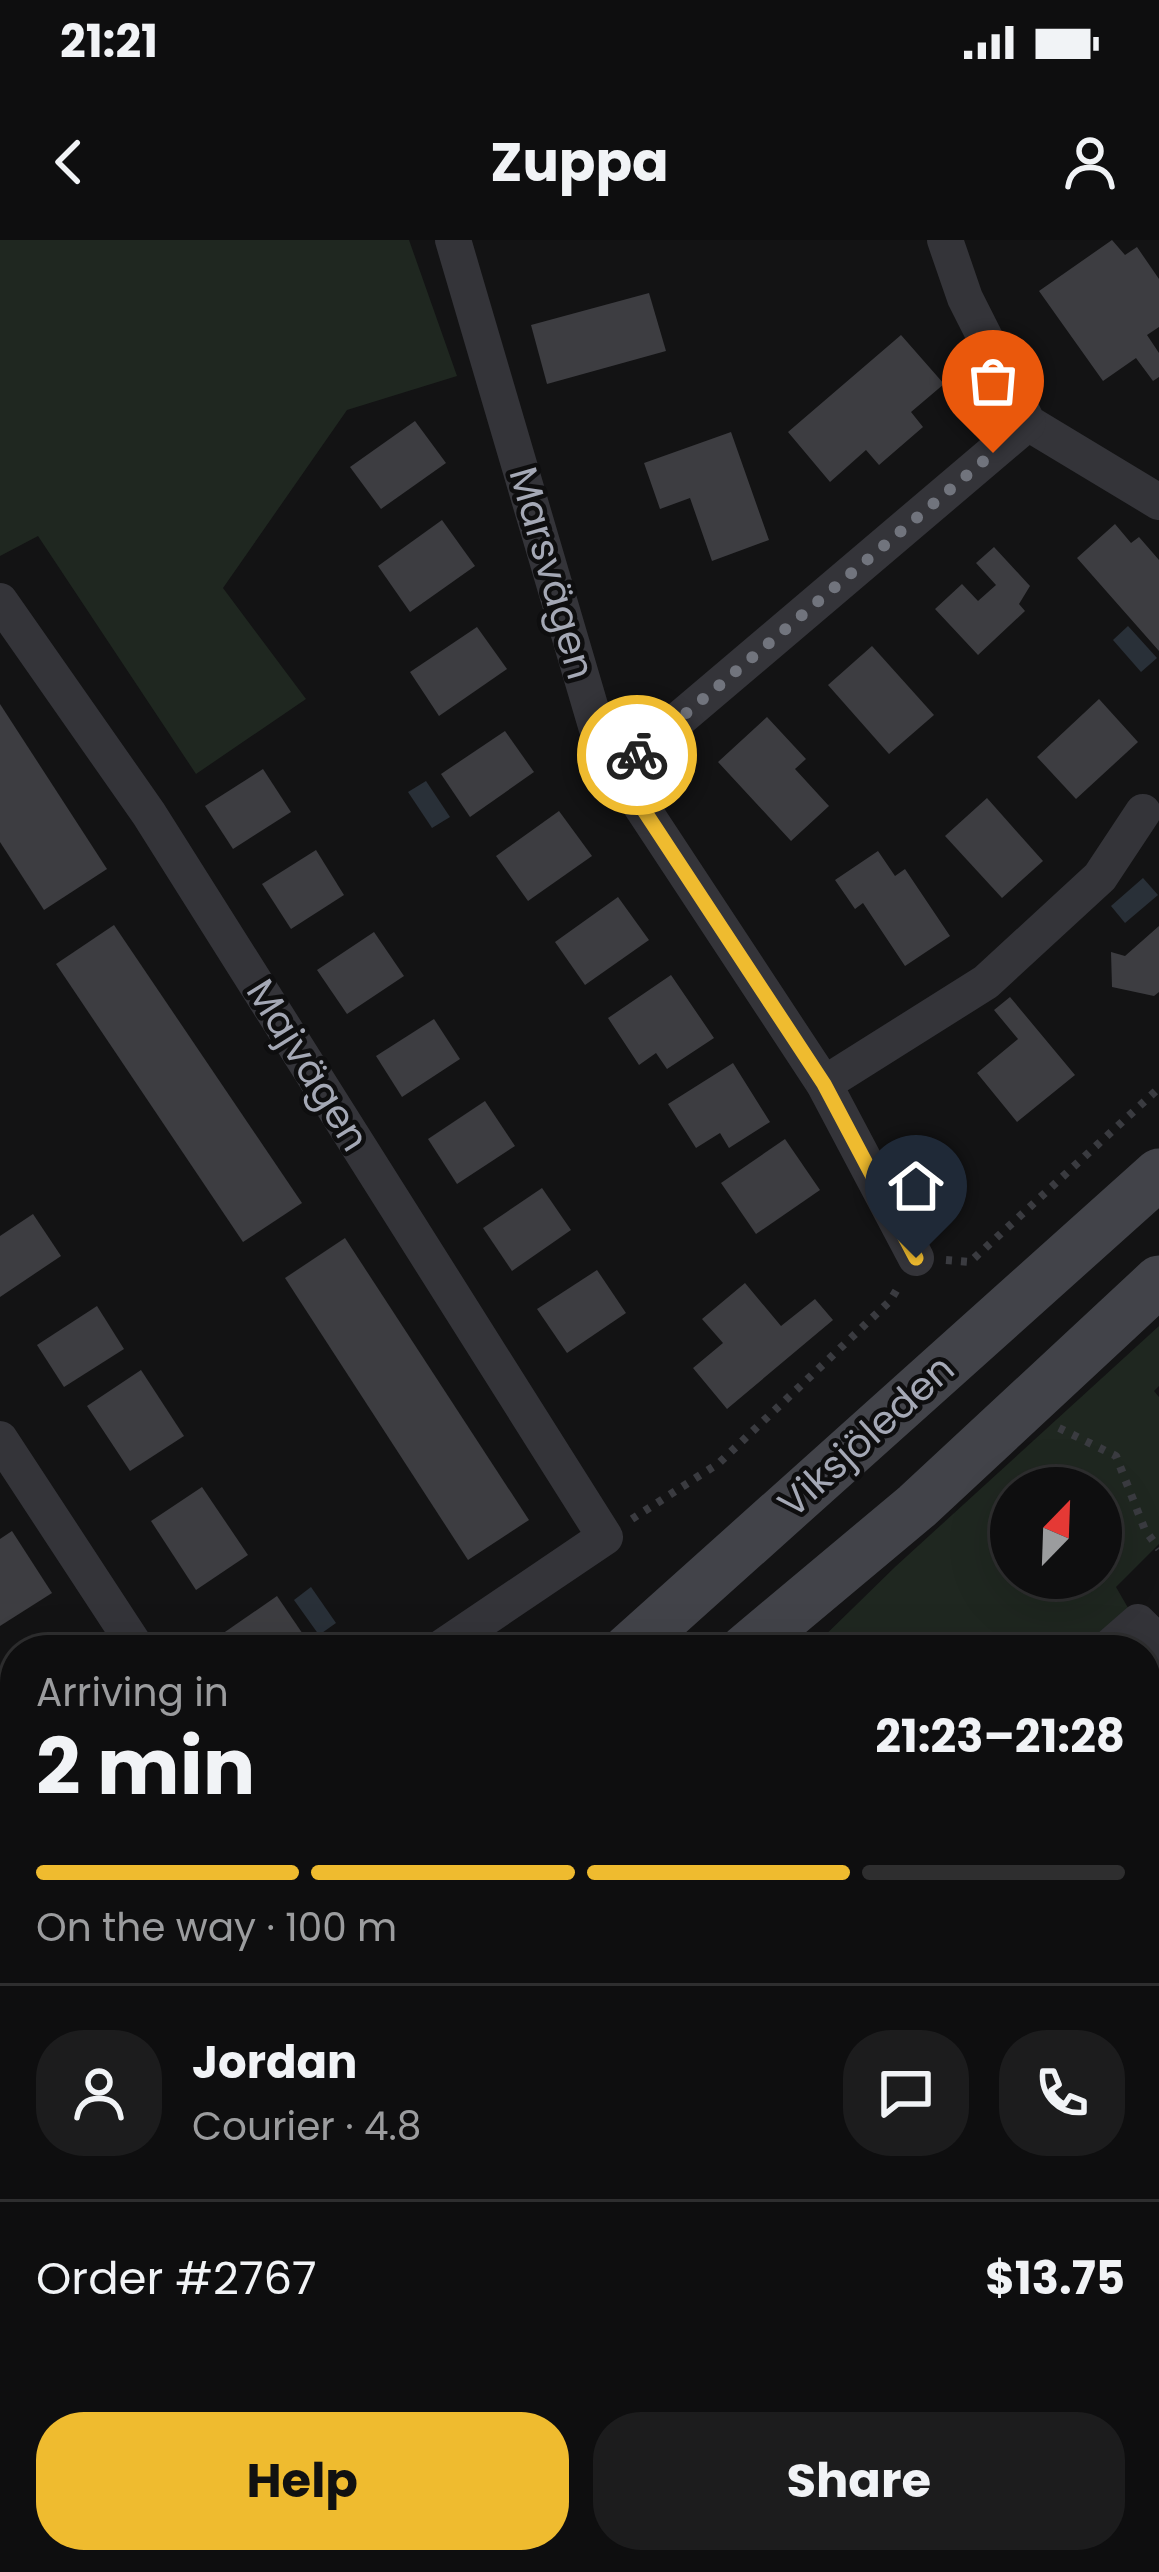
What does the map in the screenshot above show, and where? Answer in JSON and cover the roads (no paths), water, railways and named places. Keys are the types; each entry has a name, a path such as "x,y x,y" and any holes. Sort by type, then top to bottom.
{"main road":[{"name":"Viksjöleden","path":"645,1635 1159,1174"},
{"path":"763,1635 917,1506 1159,1281"}],"street":[{"name":"Marsvägen","path":"453,240 596,726 618,771 824,1084 916,1258"},
{"path":"945,240 965,298 1028,423 1159,502"},
{"path":"618,771 1028,423"},
{"name":"Majvägen","path":"0,601 149,814 605,1537 460,1635"},
{"path":"824,1084 986,982 1100,877 1143,812"},
{"path":"0,1439 128,1635"},
{"path":"1123,1635 1138,1622 1151,1635"}]}
